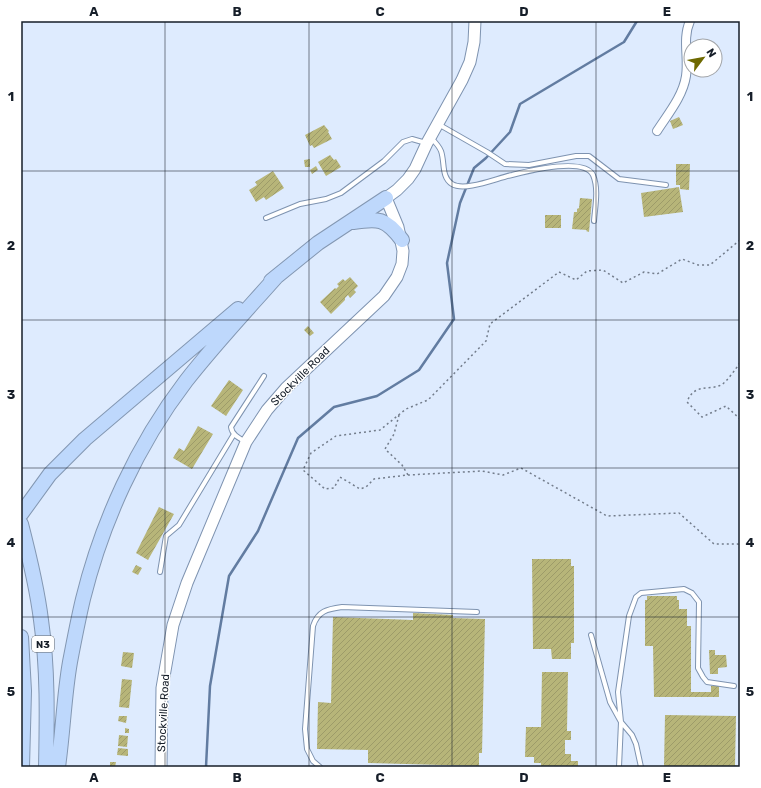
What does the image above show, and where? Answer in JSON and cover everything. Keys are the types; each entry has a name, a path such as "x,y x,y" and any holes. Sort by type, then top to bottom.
{"highway":[{"path":"21,514 50,474 85,439 318,243 386,198"},
{"path":"348,222 379,220 389,225 402,240"},
{"path":"58,767 70,662 83,599 102,537 127,476 158,422 185,382 277,276"},
{"name":"N3","path":"21,524 30,560 41,619 47,697 46,767"},
{"name":"N3","path":"21,637 24,691 22,767"}],"street":[{"path":"386,198 408,179 415,169 437,124 462,80 470,62 474,42 475,21"},
{"path":"657,131 684,86 687,74 686,33 690,21"},
{"name":"Stockville Road","path":"160,767 162,688 173,625 187,583 246,442 267,410 286,388 384,296 398,277 402,264 402,240 395,218 386,198"}],"lane":[{"path":"437,124 487,152 505,164 529,165 576,156 589,156 619,179 666,185"},
{"path":"266,218 300,204 326,199 341,193 384,161 403,142 412,139 429,140 441,150 443,169 446,177 452,184 458,186 473,186 512,175 567,165 582,167 592,174 596,189 594,221"},
{"path":"246,442 234,434 231,427 264,376"},
{"path":"160,572 166,536 179,525 234,434"},
{"path":"619,767 620,722 618,692 629,616 636,597 641,593 684,589 692,593 699,602 698,668 703,678 707,682 734,686"},
{"path":"320,767 313,761 308,749 305,729 313,626 318,615 323,610 342,607 477,612"},
{"path":"591,635 610,702 620,722 632,735 636,744 641,767"}],"path":[{"path":"740,240 710,265 698,265 682,259 658,274 644,272 623,283 603,270 587,271 576,280 559,272 490,324 486,341 428,400 406,409 380,430 336,436 312,453 303,470 325,489 334,488 340,477 360,489 366,487 374,479 408,475 482,471 503,474 521,468 607,516 679,513 714,544 738,544 740,549"},
{"path":"740,363 722,384 697,389 690,395 687,402 702,417 726,406 740,419"},
{"path":"398,415 394,434 385,449 402,465 408,475"}],"building":[{"path":"679,117 683,125 673,129 670,121"},
{"path":"324,125 329,131 328,132 332,139 314,148 312,145 310,146 305,135"},
{"path":"330,155 334,160 336,159 341,167 326,176 318,162"},
{"path":"310,159 310,167 305,167 304,160"},
{"path":"676,164 690,164 689,190 680,189 680,185 676,185"},
{"path":"316,166 318,170 312,174 310,170"},
{"path":"273,171 284,188 266,200 264,197 256,202 249,190 257,185 255,182"},
{"path":"679,187 683,212 644,217 641,193"},
{"path":"580,198 592,199 589,232 586,231 587,230 572,229 574,212 577,212 577,209 579,208"},
{"path":"545,215 561,215 561,228 545,228"},
{"path":"350,277 358,286 354,290 356,292 350,298 348,295 331,314 320,302 339,286 337,284 343,279 345,281"},
{"path":"308,326 314,333 310,336 304,330"},
{"path":"229,380 243,390 226,416 211,406"},
{"path":"198,426 213,434 192,469 173,458 179,448 184,451"},
{"path":"159,507 174,514 148,560 136,553"},
{"path":"532,559 571,559 571,566 574,566 574,643 571,643 571,659 552,659 551,649 533,649"},
{"path":"136,565 142,568 138,575 132,572"},
{"path":"647,596 677,596 677,600 679,600 679,609 687,609 687,626 691,626 691,692 711,692 711,686 719,686 719,697 654,697 653,646 645,646 645,600 647,600"},
{"path":"413,613 453,615 453,618 485,619 482,753 479,753 479,766 368,763 368,750 317,749 318,702 331,703 333,617 413,620"},
{"path":"709,650 715,650 715,655 726,655 727,667 718,668 718,674 710,674"},
{"path":"123,652 134,653 132,668 121,666"},
{"path":"542,672 568,672 567,731 571,731 571,740 565,740 565,754 571,754 571,761 578,761 578,767 541,767 541,763 534,763 534,757 525,757 526,727 541,727"},
{"path":"122,679 132,680 129,708 119,707"},
{"path":"665,715 736,716 735,765 740,767 664,767"},
{"path":"119,716 127,716 126,723 118,721"},
{"path":"125,728 129,729 129,733 125,733"},
{"path":"119,735 128,736 127,747 118,746"},
{"path":"118,748 128,749 128,756 117,755"},
{"path":"110,762 116,762 115,767 110,767"}],"waterway":[{"path":"206,767 210,686 229,576 258,531 298,438 334,407 377,396 419,370 454,319 447,263 460,203 474,168 486,158 510,132 520,104 624,42 637,21"}]}
